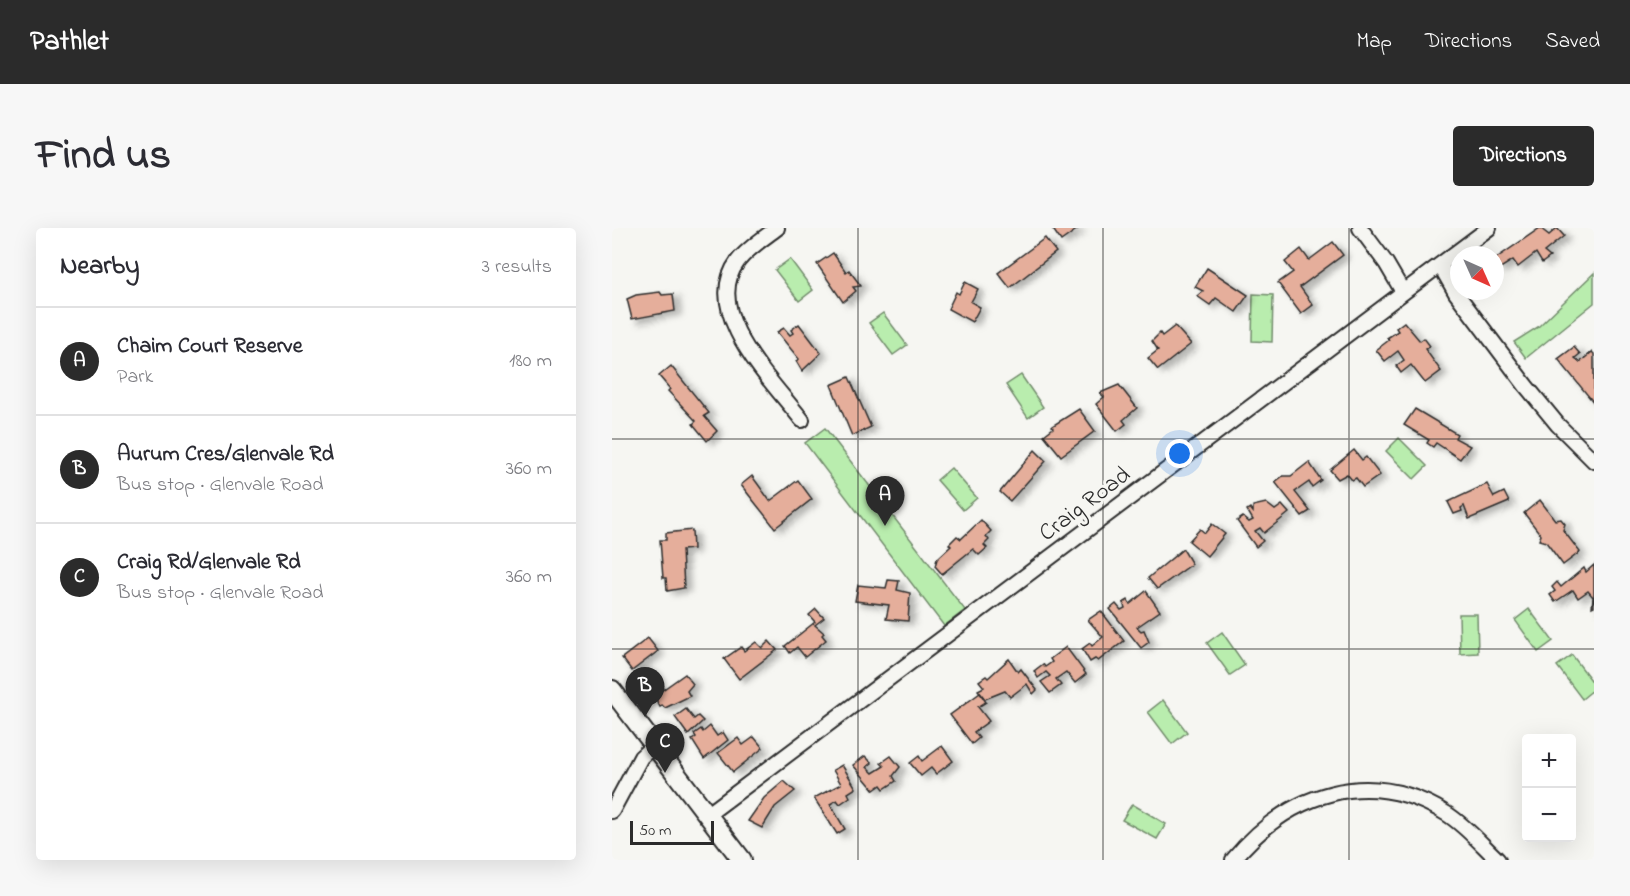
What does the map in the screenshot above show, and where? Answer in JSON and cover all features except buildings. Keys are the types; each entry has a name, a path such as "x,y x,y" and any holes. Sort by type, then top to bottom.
{"street":[{"path":"777,228 747,252 735,266 728,286 727,305 731,322 741,339 802,420"},
{"path":"1360,228 1406,290"},
{"name":"Craig Road","path":"707,815 1489,228"},
{"path":"1437,267 1544,409 1594,461"},
{"path":"612,690 742,860"},
{"path":"612,812 641,757 654,745"},
{"path":"1233,860 1259,832 1285,811 1317,797 1363,789 1393,792 1434,807 1455,820 1498,860"}],"green space":[{"path":"790,259 813,290 799,301 775,270"},
{"path":"1594,273 1594,303 1526,358 1514,342 1538,327"},
{"path":"1253,294 1273,295 1272,342 1252,341"},
{"path":"883,313 907,345 893,355 869,323"},
{"path":"1021,375 1043,407 1028,418 1006,385"},
{"path":"825,428 965,610 944,626 805,443"},
{"path":"1399,438 1427,466 1414,479 1386,451"},
{"path":"951,468 977,498 963,510 937,480"},
{"path":"1529,609 1553,641 1538,652 1515,620"},
{"path":"1459,614 1477,614 1478,653 1460,654"},
{"path":"1222,632 1245,665 1230,675 1207,643"},
{"path":"1572,655 1594,684 1594,689 1582,699 1557,666"},
{"path":"1163,700 1187,732 1172,744 1148,712"},
{"path":"1132,804 1166,824 1157,839 1122,820"}],"place":[{"name":"Chaim Court Reserve","path":"885,526"},
{"name":"Aurum Cres/Glenvale Rd","path":"645,717"},
{"name":"Craig Rd/Glenvale Rd","path":"665,773"}]}
